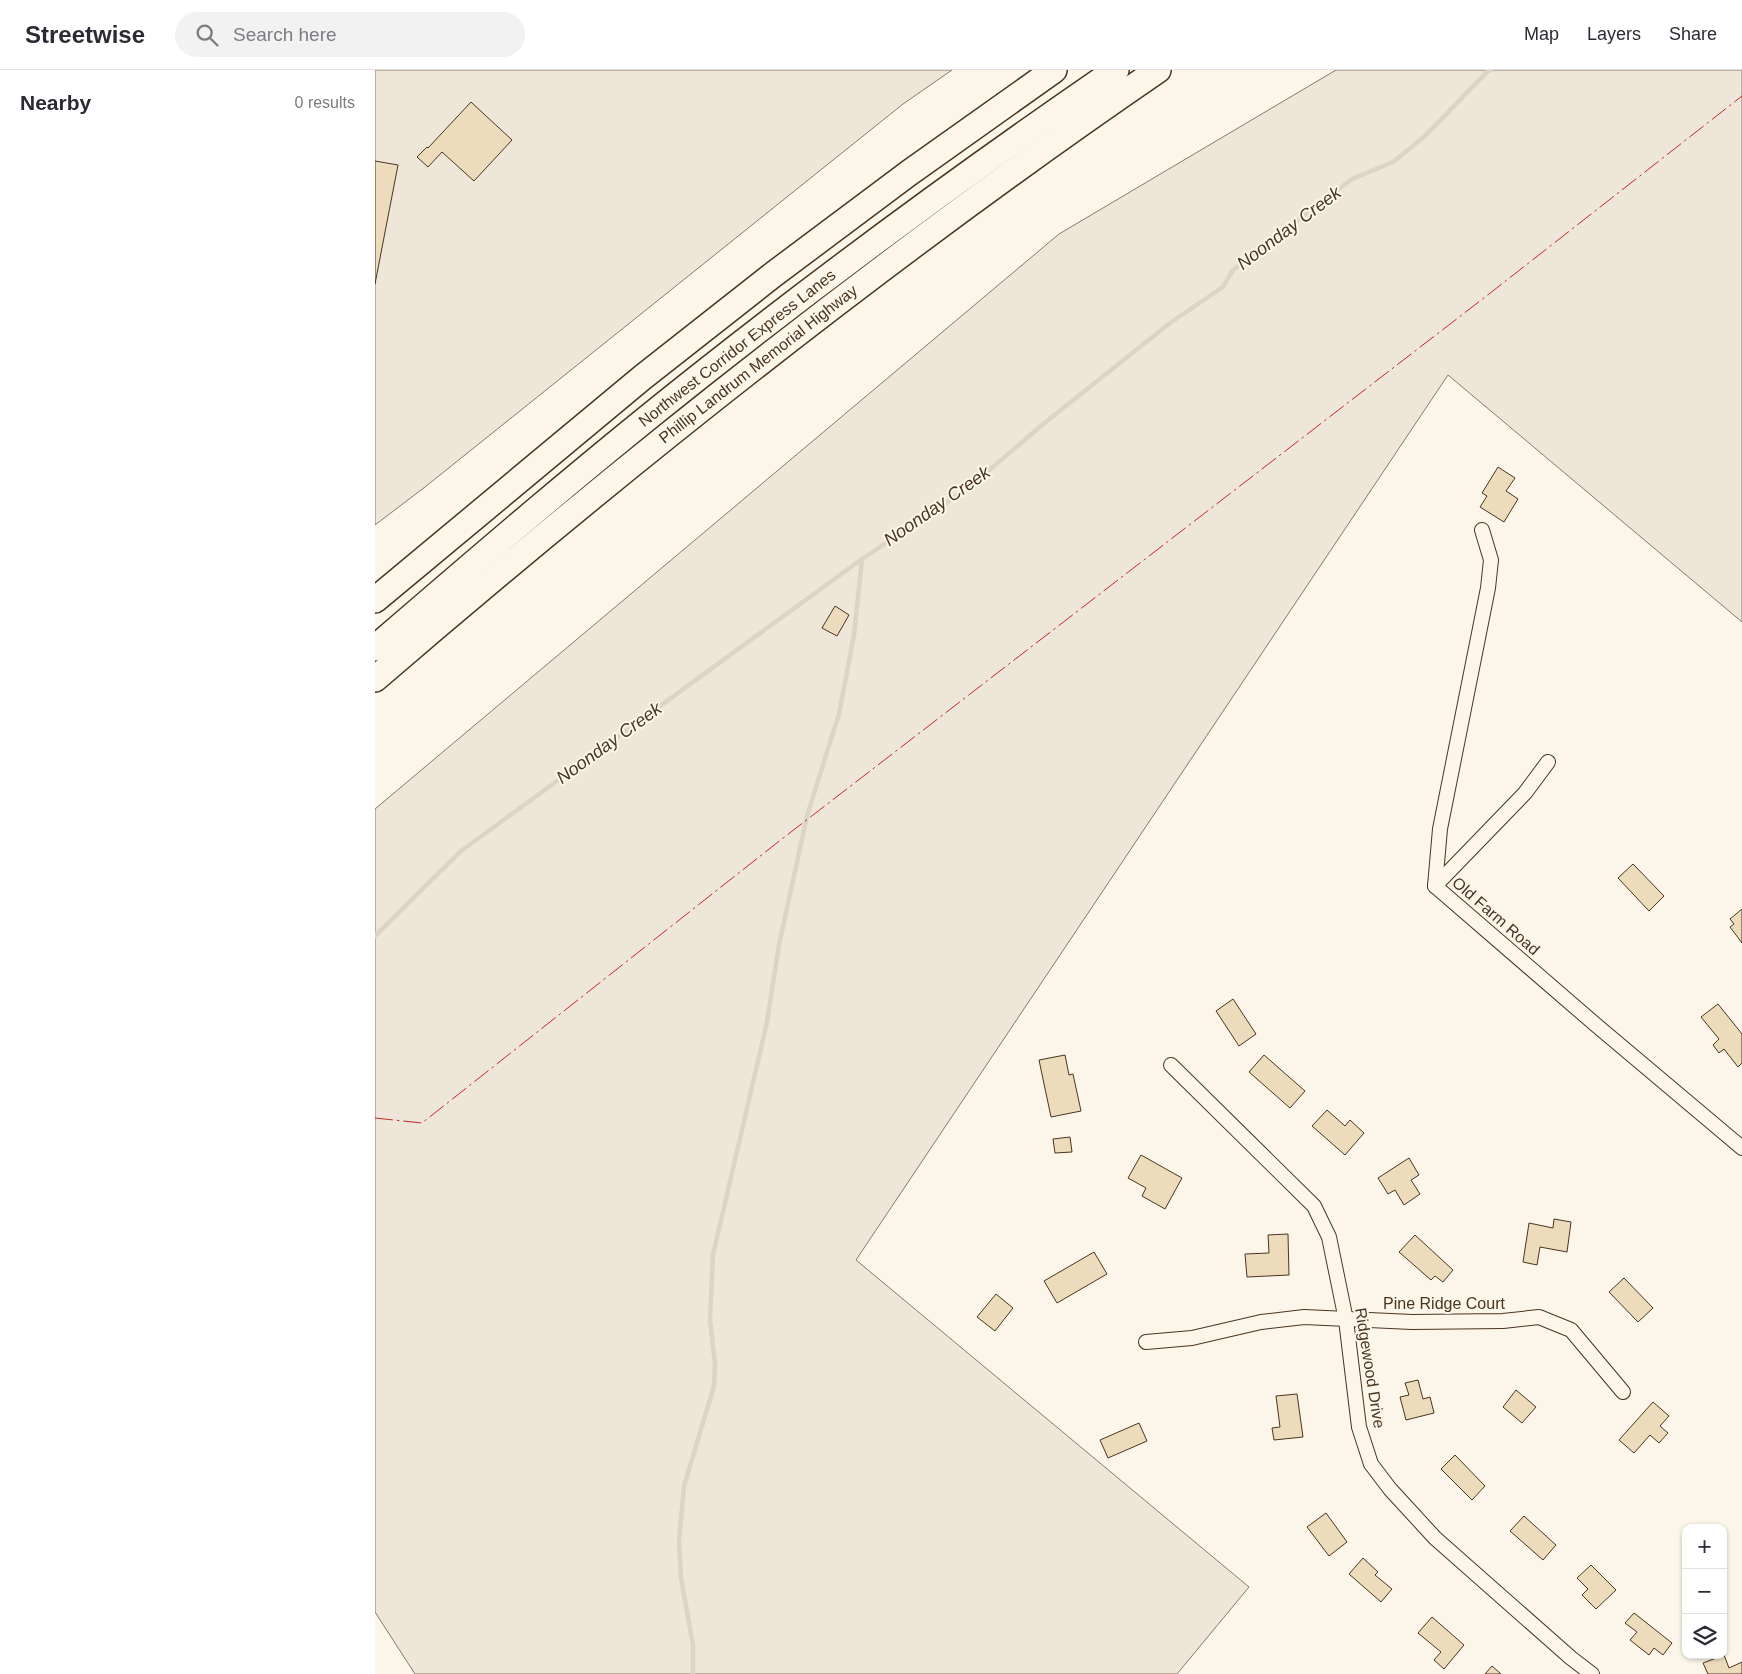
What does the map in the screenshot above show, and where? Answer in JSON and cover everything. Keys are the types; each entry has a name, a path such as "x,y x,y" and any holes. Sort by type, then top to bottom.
{"highway":[{"path":"375,600 628,389 767,280 909,173 1054,70"},
{"name":"Northwest Corridor Express Lanes","path":"375,648 530,515 712,366 861,252 1116,70"},
{"name":"Phillip Landrum Memorial Highway","path":"375,679 547,532 795,335 943,222 1157,70"}],"street":[{"name":"Old Farm Road","path":"1482,530 1491,560 1488,588 1440,829 1435,886 1742,1148"},
{"path":"1435,886 1525,793 1548,762"},
{"name":"Ridgewood Drive","path":"1171,1065 1314,1206 1329,1237 1346,1320 1359,1428 1371,1464 1390,1489 1435,1538 1571,1658 1592,1674"},
{"name":"Pine Ridge Court","path":"1146,1342 1192,1338 1261,1322 1295,1318 1412,1322 1503,1320 1539,1317 1571,1330 1623,1392"}],"shaded area":[{"path":"375,70 952,70 903,104 375,525"},
{"path":"1336,70 1742,70 1742,622 1448,375 856,1260 1249,1587 1177,1674 415,1674 375,1612 375,809 1059,234"}],"building":[{"path":"471,102 512,140 474,181 442,152 428,167 417,157 428,148"},
{"path":"375,161 398,165 375,284"},
{"path":"1498,467 1515,478 1506,491 1518,499 1504,522 1480,507 1487,496 1482,493"},
{"path":"835,606 849,615 837,636 822,628"},
{"path":"1633,864 1664,896 1649,911 1618,878"},
{"path":"1742,909 1742,943 1730,927 1734,924 1730,919"},
{"path":"1233,999 1256,1034 1239,1046 1216,1011"},
{"path":"1718,1004 1742,1034 1742,1063 1738,1067 1724,1049 1719,1053 1713,1045 1719,1039 1701,1017"},
{"path":"1065,1055 1069,1075 1073,1074 1081,1111 1051,1117 1039,1060"},
{"path":"1264,1055 1305,1091 1290,1108 1249,1072"},
{"path":"1327,1110 1345,1126 1350,1120 1364,1133 1345,1155 1312,1126"},
{"path":"1070,1137 1072,1152 1055,1153 1053,1139"},
{"path":"1141,1155 1182,1178 1165,1209 1142,1196 1146,1188 1128,1178"},
{"path":"1409,1158 1419,1175 1411,1180 1420,1194 1404,1205 1395,1190 1388,1194 1378,1178"},
{"path":"1554,1219 1571,1222 1567,1252 1540,1247 1537,1265 1523,1262 1529,1223 1553,1228"},
{"path":"1288,1234 1289,1275 1247,1277 1245,1254 1269,1253 1268,1235"},
{"path":"1415,1235 1453,1270 1443,1282 1435,1276 1431,1280 1399,1252"},
{"path":"1094,1252 1107,1274 1057,1303 1044,1281"},
{"path":"1624,1278 1653,1308 1638,1322 1609,1292"},
{"path":"996,1294 1013,1308 995,1331 977,1317"},
{"path":"1418,1380 1423,1399 1430,1397 1434,1413 1406,1420 1400,1397 1409,1395 1405,1383"},
{"path":"1516,1390 1536,1407 1522,1423 1503,1407"},
{"path":"1297,1394 1303,1437 1274,1440 1272,1428 1280,1427 1276,1396"},
{"path":"1653,1402 1669,1416 1660,1426 1668,1433 1659,1443 1650,1435 1634,1453 1619,1440"},
{"path":"1139,1423 1147,1441 1108,1458 1100,1440"},
{"path":"1455,1455 1485,1486 1472,1500 1441,1469"},
{"path":"1326,1513 1347,1542 1329,1556 1307,1527"},
{"path":"1524,1516 1556,1545 1543,1560 1510,1531"},
{"path":"1363,1558 1378,1572 1375,1575 1392,1589 1381,1602 1349,1574"},
{"path":"1591,1565 1616,1590 1596,1609 1582,1595 1588,1589 1577,1578"},
{"path":"1634,1613 1672,1643 1663,1655 1654,1648 1649,1655 1630,1640 1637,1632 1625,1623"},
{"path":"1432,1617 1464,1645 1444,1669 1434,1660 1441,1652 1418,1633"},
{"path":"1714,1659 1726,1659 1729,1668 1742,1662 1742,1674 1708,1674 1703,1663"},
{"path":"1492,1666 1501,1674 1485,1674"}],"waterway":[{"name":"Noonday Creek","path":"375,936 461,851 862,559 967,489 1042,425 1170,323 1223,287 1233,270 1352,179 1393,162 1424,137 1491,70"},
{"path":"693,1674 693,1645 681,1578 679,1541 684,1486 714,1386 715,1364 710,1320 713,1255 767,1022 779,945 807,816 839,714 854,635 862,559"}],"power":[{"path":"375,1118 422,1123 778,842 1489,294 1742,96"}]}
